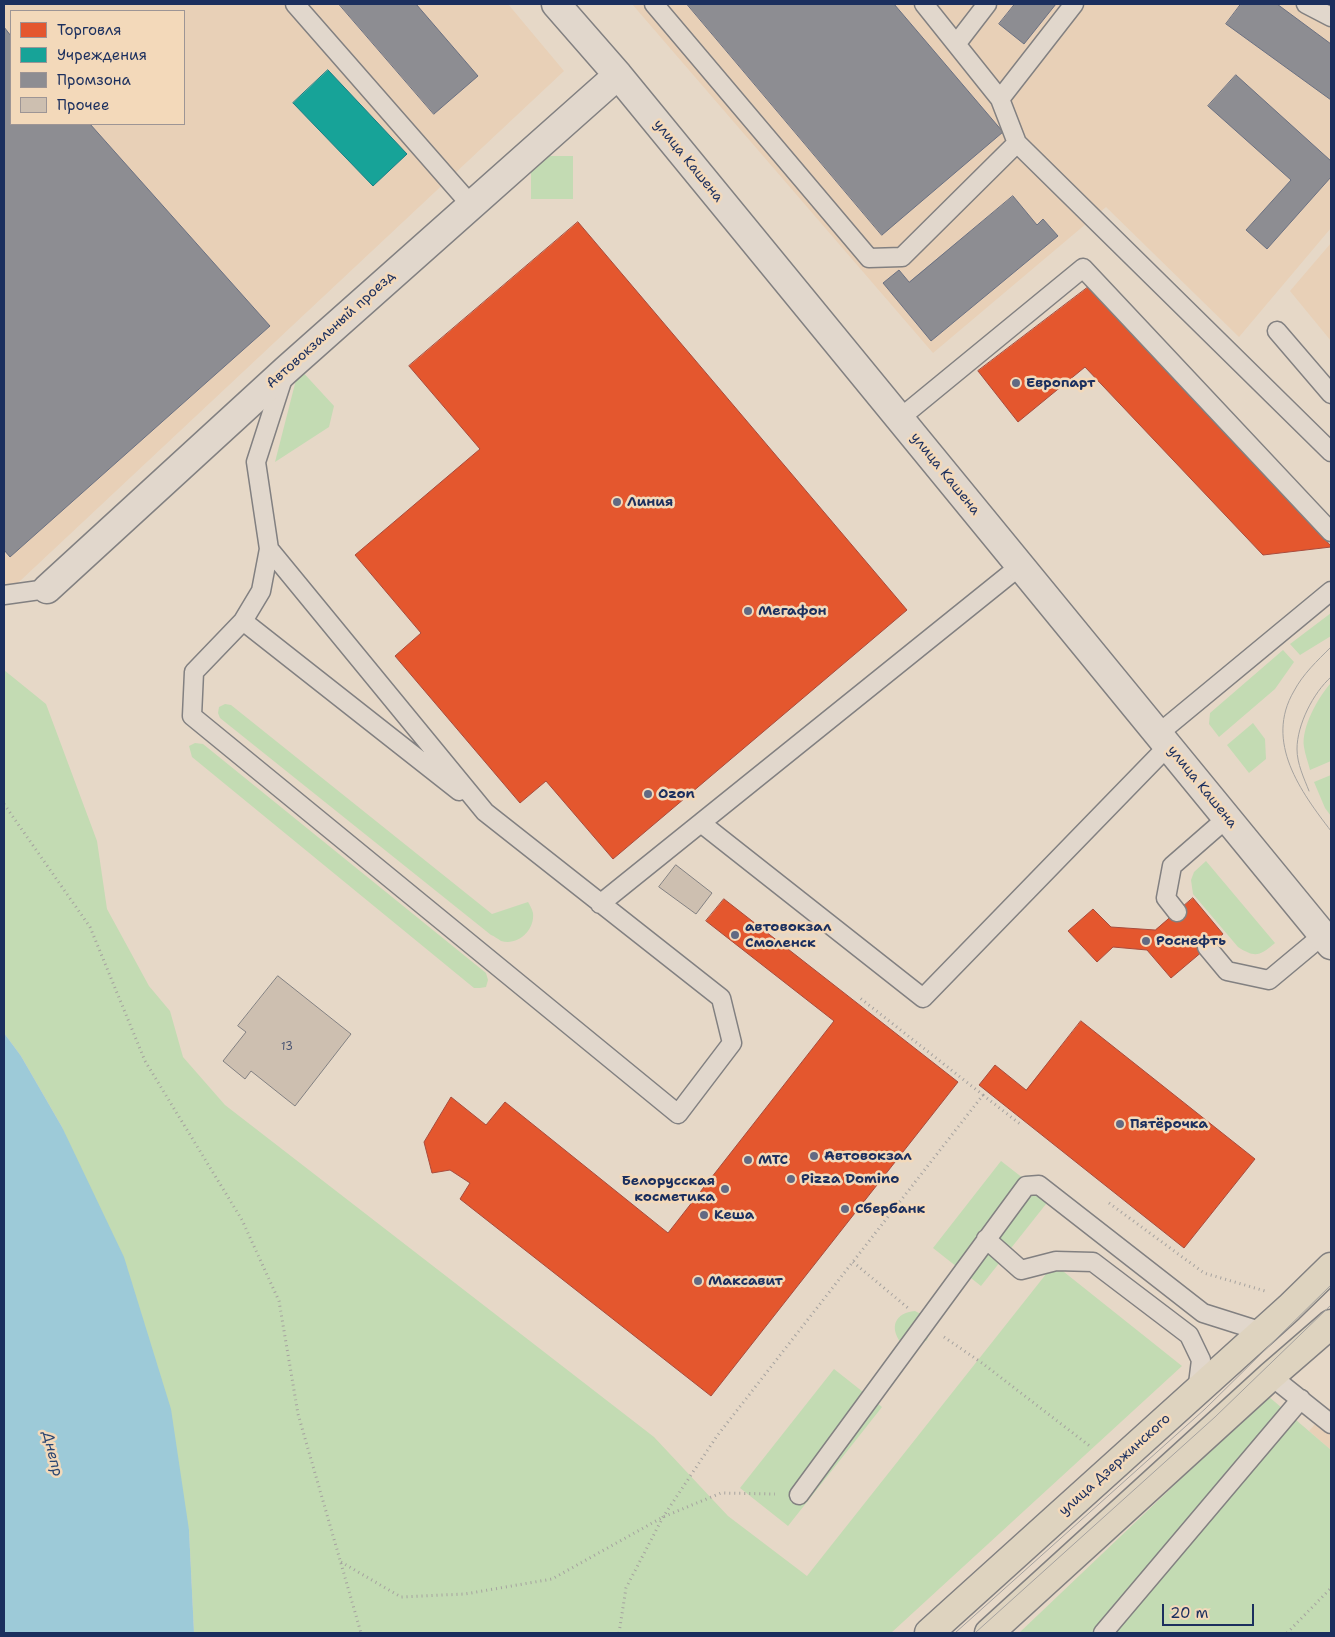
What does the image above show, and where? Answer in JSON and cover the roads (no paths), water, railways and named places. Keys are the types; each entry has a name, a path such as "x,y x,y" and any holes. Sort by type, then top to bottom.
{"main road":[{"name":"улица Дзержинского","path":"929,1633 1263,1332 1331,1267"},
{"path":"989,1633 1271,1376 1331,1324"}],"street":[{"name":"улица Кашена","path":"556,4 618,75 1327,940"},
{"name":"Автовокзальный проезд","path":"47,589 286,370 618,75"},
{"name":"улица Дзержинского","path":"1301,1296 1331,1256"}],"lane":[{"path":"295,4 471,205"},
{"path":"654,4 869,258 902,257 1018,143"},
{"path":"924,4 1000,99 1018,143 1331,452"},
{"path":"956,43 987,4"},
{"path":"1000,99 1074,4"},
{"path":"1306,4 1331,17"},
{"path":"899,419 1083,268 1331,532"},
{"path":"1277,331 1331,394"},
{"path":"243,621 721,998 732,1043 678,1114 192,716 194,672 243,621 261,591 269,549 256,462 286,370"},
{"path":"269,549 485,812"},
{"path":"600,904 1020,566"},
{"path":"4,595 47,589"},
{"path":"701,823 923,998 1163,740 1331,591"},
{"path":"1177,912 1166,898 1172,866 1227,818"},
{"path":"1207,947 1227,971 1269,980 1327,940"},
{"path":"799,1495 1026,1186 1040,1185 1203,1313 1263,1332"},
{"path":"986,1239 1021,1270 1056,1261 1093,1262 1189,1335 1201,1360 1197,1392"},
{"path":"1271,1376 1331,1424"},
{"path":"1103,1633 1301,1400"}],"water":[{"name":"Днепр","path":"4,1033 21,1056 62,1127 124,1257 171,1409 189,1530 194,1633 4,1633"}],"tram line":[{"path":"1331,647 1311,668 1294,691 1286,710 1283,729 1290,766 1308,800 1331,831"},
{"path":"1309,791 1298,760 1298,740 1303,720 1312,700 1331,677"},
{"path":"955,1633 1205,1409 1331,1285"},
{"path":"975,1633 1215,1417 1331,1305"}],"place":[{"name":"Европарт","path":"1016,383"},
{"name":"Линия","path":"617,502"},
{"name":"Мегафон","path":"748,611"},
{"name":"Ozon","path":"648,794"},
{"name":"автовокзал Смоленск","path":"735,935"},
{"name":"Роснефть","path":"1146,941"},
{"name":"Пятёрочка","path":"1120,1124"},
{"name":"Автовокзал","path":"814,1156"},
{"name":"МТС","path":"748,1160"},
{"name":"Pizza Domino","path":"791,1179"},
{"name":"Белорусская косметика","path":"725,1189"},
{"name":"Сбербанк","path":"845,1209"},
{"name":"Кеша","path":"704,1215"},
{"name":"Максавит","path":"698,1281"}]}
